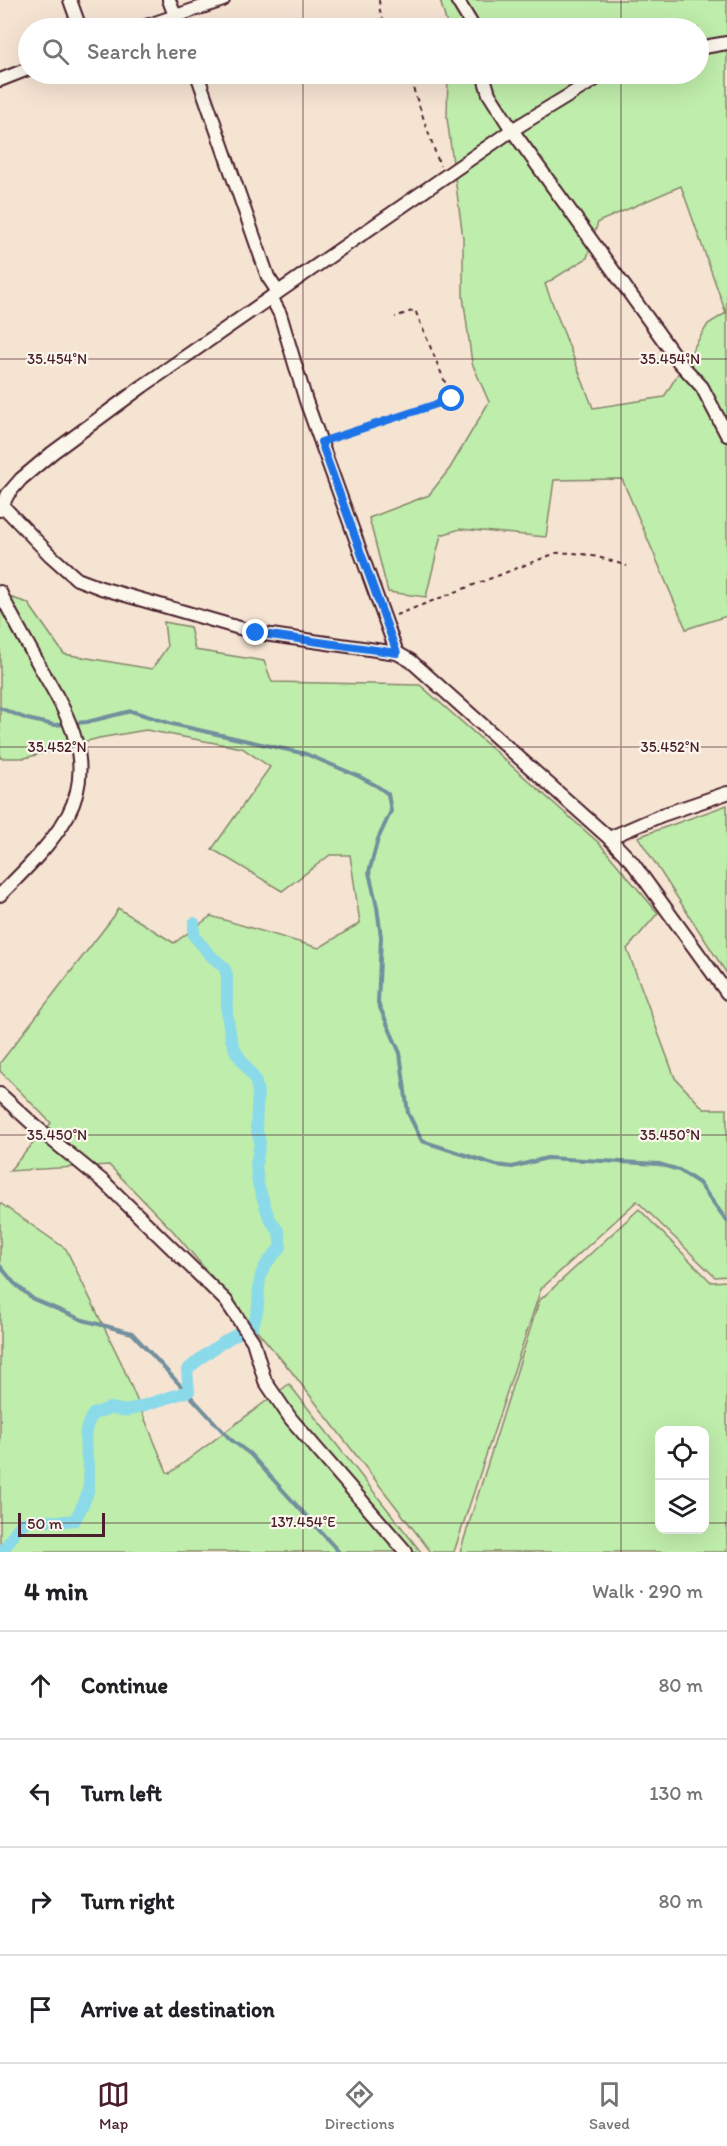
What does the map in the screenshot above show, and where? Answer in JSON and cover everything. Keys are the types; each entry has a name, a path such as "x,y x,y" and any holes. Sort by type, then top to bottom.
{"street":[{"path":"70,0 76,18"},
{"path":"169,0 174,16"},
{"path":"168,18 223,0"},
{"path":"458,0 468,18"},
{"path":"709,46 727,43"},
{"path":"0,80 18,73"},
{"path":"200,84 275,295 306,401 397,653"},
{"path":"486,84 489,94 512,130 680,362 702,387 727,435"},
{"path":"588,84 512,130 143,386 52,453 21,479 1,506 76,579 256,633 397,653 424,672 609,838 632,862 727,993"},
{"path":"0,592 66,712 78,748 80,771 69,812 51,840 0,896"},
{"path":"609,838 662,815 727,793"},
{"path":"0,1094 105,1183 226,1301 253,1341 265,1381 291,1419 406,1552"}],"path":[{"path":"379,0 382,18"},
{"path":"411,84 435,156 445,176"},
{"path":"321,442 452,399 415,310 395,317"},
{"path":"384,618 402,614 555,553 590,554 627,566"}],"green space":[{"path":"440,0 727,0 727,616 686,629 622,479 554,480 546,537 460,529 441,535 426,597 388,592 369,518 429,495 450,468 489,402 472,363 463,296 463,238 447,118 448,84 709,84 709,18 445,18","holes":["681,186 726,313 708,324 664,397 593,408 545,284 587,258 598,222"]},
{"path":"0,594 28,603 64,654 152,669 167,647 164,622 190,627 195,650 264,661 272,682 420,685 599,843 658,913 627,949 675,1078 704,1109 727,1109 727,1276 715,1277 637,1201 541,1289 454,1552 431,1552 291,1371 174,1232 109,1165 9,1171 51,1123 0,1071 0,1063 118,908 174,943 211,916 319,948 360,923 350,855 330,855 282,891 212,849 270,767 242,748 146,730 99,738 25,758 0,758"},
{"path":"727,805 727,974 638,837"},
{"path":"0,1203 66,1249 121,1362 167,1472 170,1473 289,1384 421,1552 0,1552"},
{"path":"639,1209 711,1282 727,1281 727,1552 460,1552 539,1301"}],"waterway":[{"path":"0,708 27,719 54,725 87,722 131,711 172,724 306,754 377,786 388,794 391,811 378,839 369,872 381,937 378,1003 400,1053 408,1113 422,1141 496,1165 512,1167 547,1158 659,1164 679,1170 699,1183 727,1221"},
{"path":"0,1552 17,1529 28,1521 75,1520 89,1489 85,1440 88,1423 93,1414 110,1408 126,1411 189,1391 187,1370 218,1346 252,1327 258,1308 261,1274 281,1247 279,1232 269,1218 258,1184 256,1165 260,1142 256,1127 258,1092 255,1079 236,1052 231,1039 227,1013 227,975 224,967 194,936 194,923"},
{"path":"0,1266 14,1283 33,1299 83,1320 132,1333 230,1439 250,1454 339,1552"}],"route":[{"path":"256,633 397,653 321,442 452,399"}]}
